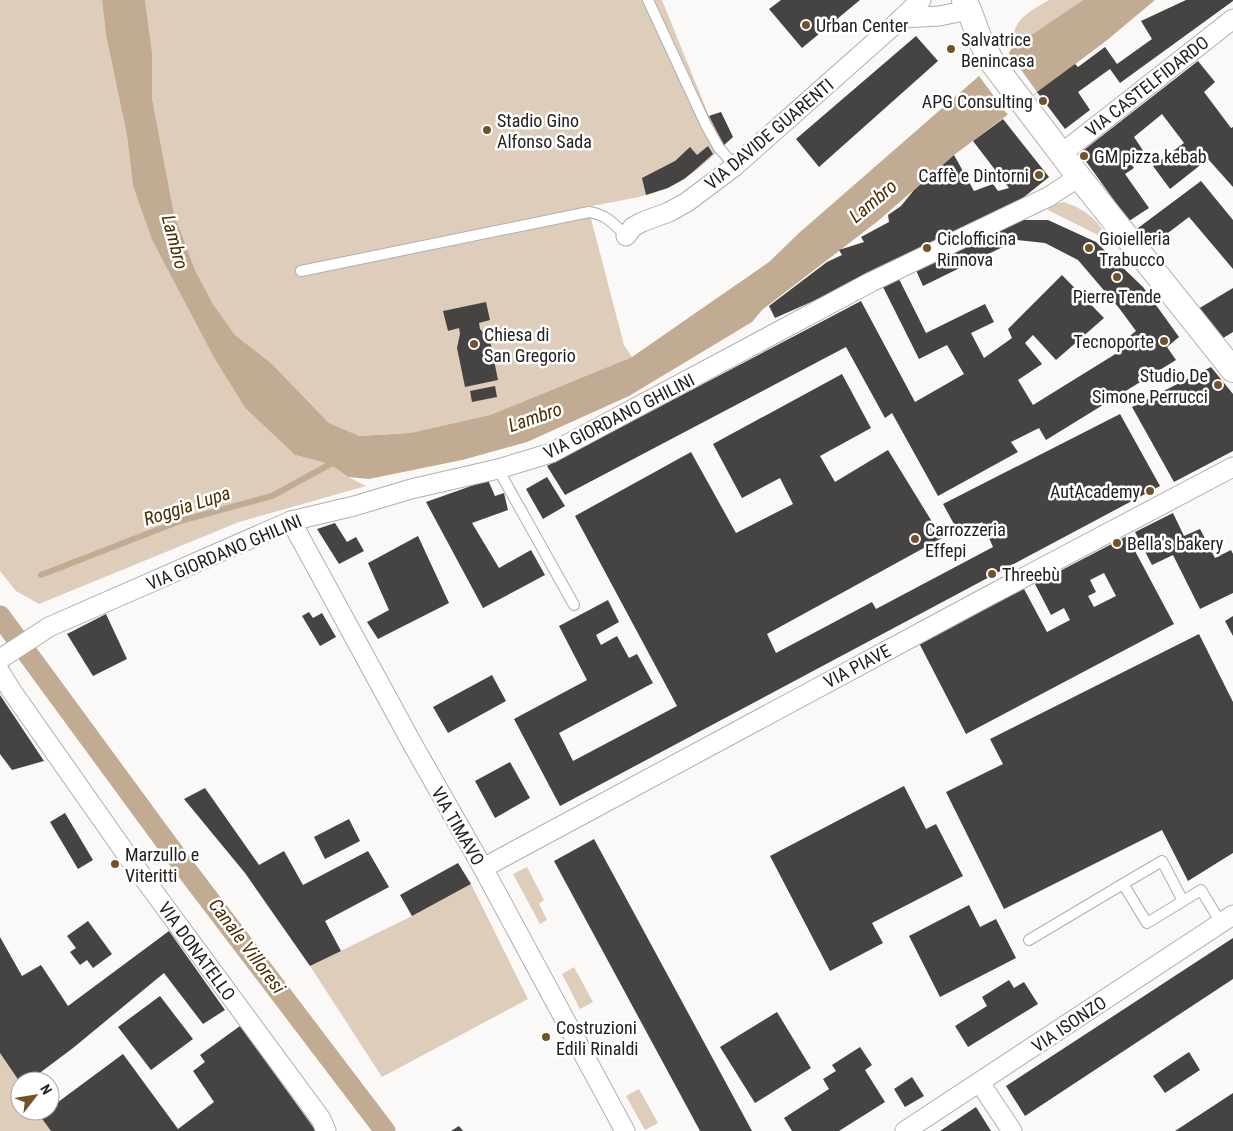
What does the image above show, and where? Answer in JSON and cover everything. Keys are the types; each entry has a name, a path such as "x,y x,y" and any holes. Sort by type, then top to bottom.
{"street":[{"name":"VIA DAVIDE GUARENTI","path":"626,236 633,227 669,212 687,202 735,166 921,0"},
{"path":"902,18 939,16 968,3 981,42 994,65 1079,177 1233,370"},
{"name":"VIA CASTELFIDARDO","path":"1061,154 1233,19"},
{"name":"VIA GIORDANO GHILINI","path":"6,655 49,627 291,521 552,454 871,282 1048,197 1079,177"},
{"name":"VIA PIAVE","path":"483,868 981,600 1233,467"},
{"name":"VIA TIMAVO","path":"291,521 412,745 483,868 625,1131"},
{"name":"VIA DONATELLO","path":"0,672 134,865 321,1119 326,1131"},
{"name":"VIA ISONZO","path":"905,1131 1227,919"},
{"path":"980,1083 1012,1131"}],"lane":[{"path":"648,0 706,124 719,148 735,166"},
{"path":"301,271 589,212 602,214 626,236"},
{"path":"498,469 574,605"},
{"path":"1029,940 1162,860 1183,901"},
{"path":"1123,884 1147,923 1201,890 1227,919"}],"shaded area":[{"path":"0,0 102,0 106,35 127,136 133,186 152,240 213,356 245,408 295,455 330,464 348,477 366,486 239,522 39,604 16,591 0,571"},
{"path":"145,0 662,0 709,116 721,112 733,137 697,170 673,185 650,194 588,207 624,345 632,357 490,415 410,433 358,436 329,423 271,363 235,335 213,304 196,272 174,214 152,98 152,52"},
{"path":"1049,0 1083,0 1012,48 1018,23 1028,13"},
{"path":"1064,202 1089,215 1099,225 1107,238 1048,210 1050,205"},
{"path":"527,867 544,900 539,904 547,920 540,924 513,874"},
{"path":"471,884 528,999 382,1077 310,966 412,916"},
{"path":"574,967 593,1002 580,1009 562,974"},
{"path":"0,1053 12,1071 10,1071 10,1121 44,1121 51,1131 0,1131"},
{"path":"639,1089 658,1123 645,1130 626,1096"}],"water":[{"name":"Lambro","path":"102,0 145,0 152,52 152,98 174,214 196,272 213,304 235,335 271,363 329,423 359,436 410,433 490,415 632,357 769,262 799,233 979,76 1009,53 1012,48 1083,0 1155,0 1106,41 954,155 878,221 762,310 752,322 629,396 527,442 462,460 369,479 348,477 330,464 295,455 245,408 213,356 152,240 133,186 127,136 106,35"}],"pier":[{"path":"1009,53 1037,92 1008,115 979,76"}],"building":[{"name":"Urban Center","path":"781,0 860,0 802,48 769,9"},
{"path":"1186,0 1233,1 1120,83 1110,69 1078,92 1090,110 1065,129 1037,92 1075,64 1078,67 1105,47 1117,64 1152,39 1141,21"},
{"path":"916,36 938,61 819,167 796,139"},
{"path":"1198,61 1215,82 1204,92 1231,128 1233,127 1233,187 1208,159 1170,189 1153,166 1184,143 1162,114 1134,137 1144,152 1130,162 1134,168 1125,174 1149,208 1129,221 1080,153"},
{"path":"721,112 733,137 724,145 709,116"},
{"path":"1003,119 1049,177 1019,201 881,271 775,318 769,306 827,262 842,255 839,250 864,242 861,237 889,222 888,215 901,206 914,190 954,155 974,191 993,184 998,191 1009,188 973,141"},
{"path":"708,146 713,154 684,179 668,188 646,195 642,178 675,161 690,147 697,155"},
{"path":"1201,181 1233,220 1233,269 1189,217 1148,248 1134,231"},
{"path":"1020,220 1048,220 1096,242 1143,287 1179,337 1167,347 1176,360 1046,440 1039,428 1011,442 1018,452 938,496 892,413 885,418 846,347 565,495 547,466 861,301 915,402 964,374 947,345 919,359 882,285 898,277 926,333 985,304 994,322 971,333 984,358 1012,338 1008,329 1062,275 1104,318 1056,360 1033,335 1025,343 1042,364 1018,380 1033,405 1130,345 1126,339 1136,331 1078,260 1045,243 1017,240 923,286 915,268"},
{"path":"1233,288 1233,332 1220,340 1198,309"},
{"name":"Chiesa di San Gregorio","path":"486,302 490,320 479,323 480,329 490,340 498,380 465,387 457,348 460,334 459,328 448,331 443,311"},
{"path":"1211,367 1233,394 1233,451 1174,482 1132,407"},
{"path":"842,374 871,428 820,456 835,482 888,450 942,538 767,634 776,653 872,602 876,609 993,547 982,522 960,535 943,504 1120,414 1160,486 560,806 514,719 587,680 559,626 608,600 619,622 596,635 601,645 617,636 629,658 637,654 653,683 559,733 573,761 677,706 575,516 691,452 736,533 793,504 780,478 742,498 713,444"},
{"path":"495,386 497,397 472,402 470,391"},
{"path":"547,477 565,506 543,519 526,489"},
{"path":"488,480 495,496 504,493 508,510 472,523 499,568 531,550 545,575 483,608 426,502"},
{"path":"1173,513 1184,536 1200,529 1215,558 1231,550 1233,554 1233,593 1200,609 1173,555 1152,565 1135,532"},
{"path":"335,523 347,542 356,537 364,551 339,564 317,529"},
{"path":"418,536 449,603 378,639 367,622 389,610 368,563"},
{"path":"1127,536 1174,624 966,734 919,643 1024,589 1047,632 1070,620 1064,608 1051,615 1035,584","holes":["1104,573 1116,596 1094,607 1088,596 1096,592 1090,580"]},
{"path":"309,612 313,618 322,613 336,637 320,646 302,616"},
{"path":"106,614 127,659 93,676 67,634"},
{"path":"1233,616 1233,636 1225,621"},
{"path":"1199,634 1233,702 1233,853 1188,881 1162,830 1004,909 946,792 1003,764 990,739"},
{"path":"492,675 506,701 448,733 433,707"},
{"path":"0,695 44,761 12,770 0,754"},
{"path":"510,762 530,798 495,818 475,781"},
{"path":"904,786 926,829 936,824 963,876 872,923 883,943 830,971 770,856"},
{"path":"205,788 259,865 284,851 303,885 368,851 389,887 325,921 341,951 310,966 245,873 184,799"},
{"path":"65,813 93,860 78,869 50,822"},
{"path":"349,819 360,841 325,859 314,837"},
{"path":"594,839 752,1131 700,1131 554,861"},
{"path":"458,863 471,884 412,916 400,895"},
{"path":"969,905 980,927 996,919 1016,958 940,997 909,936"},
{"path":"88,921 112,954 93,968 87,960 80,965 70,952 76,948 67,936"},
{"path":"169,931 225,1010 203,1024 164,973 42,1071 12,1071 0,1053 0,937 22,976 41,965 68,1006"},
{"path":"1233,938 1233,979 1025,1116 1006,1086"},
{"path":"1009,980 1014,988 1024,982 1038,1004 968,1047 955,1026 987,1006 982,997"},
{"path":"160,996 193,1039 151,1070 118,1027"},
{"path":"777,1012 811,1068 755,1103 720,1047"},
{"path":"240,1026 316,1131 51,1131 44,1121 60,1121 60,1101 123,1054 178,1129 214,1102 193,1071 205,1062 200,1055"},
{"path":"860,1047 872,1065 865,1070 885,1102 839,1131 792,1131 784,1118 829,1089 823,1079 836,1071 832,1065"},
{"path":"1189,1052 1200,1070 1165,1093 1153,1076"},
{"path":"912,1077 924,1096 905,1107 894,1089"},
{"path":"1233,1093 1233,1131 1175,1131"},
{"path":"976,1107 991,1131 940,1131"},
{"path":"459,1126 463,1131 451,1131"}],"waterway":[{"name":"Roggia Lupa","path":"41,575 180,521 272,496 336,461"},
{"name":"Canale Villoresi","path":"0,616 182,864 385,1131"}],"place":[{"name":"Urban Center","path":"806,25"},
{"name":"Salvatrice Benincasa","path":"951,49"},
{"name":"APG Consulting","path":"1043,101"},
{"name":"Stadio Gino Alfonso Sada","path":"487,130"},
{"name":"GM pizza kebab","path":"1084,156"},
{"name":"Caffè e Dintorni","path":"1039,175"},
{"name":"Ciclofficina Rinnova","path":"927,248"},
{"name":"Gioielleria Trabucco","path":"1089,248"},
{"name":"Pierre Tende","path":"1117,277"},
{"name":"Tecnoporte","path":"1164,341"},
{"name":"Chiesa di San Gregorio","path":"474,344"},
{"name":"Studio De Simone Perrucci","path":"1218,385"},
{"name":"AutAcademy","path":"1150,491"},
{"name":"Carrozzeria Effepi","path":"915,539"},
{"name":"Bella's bakery","path":"1117,543"},
{"name":"Threebù","path":"992,574"},
{"name":"Marzullo e Viteritti","path":"115,864"},
{"name":"Costruzioni Edili Rinaldi","path":"546,1037"}]}
